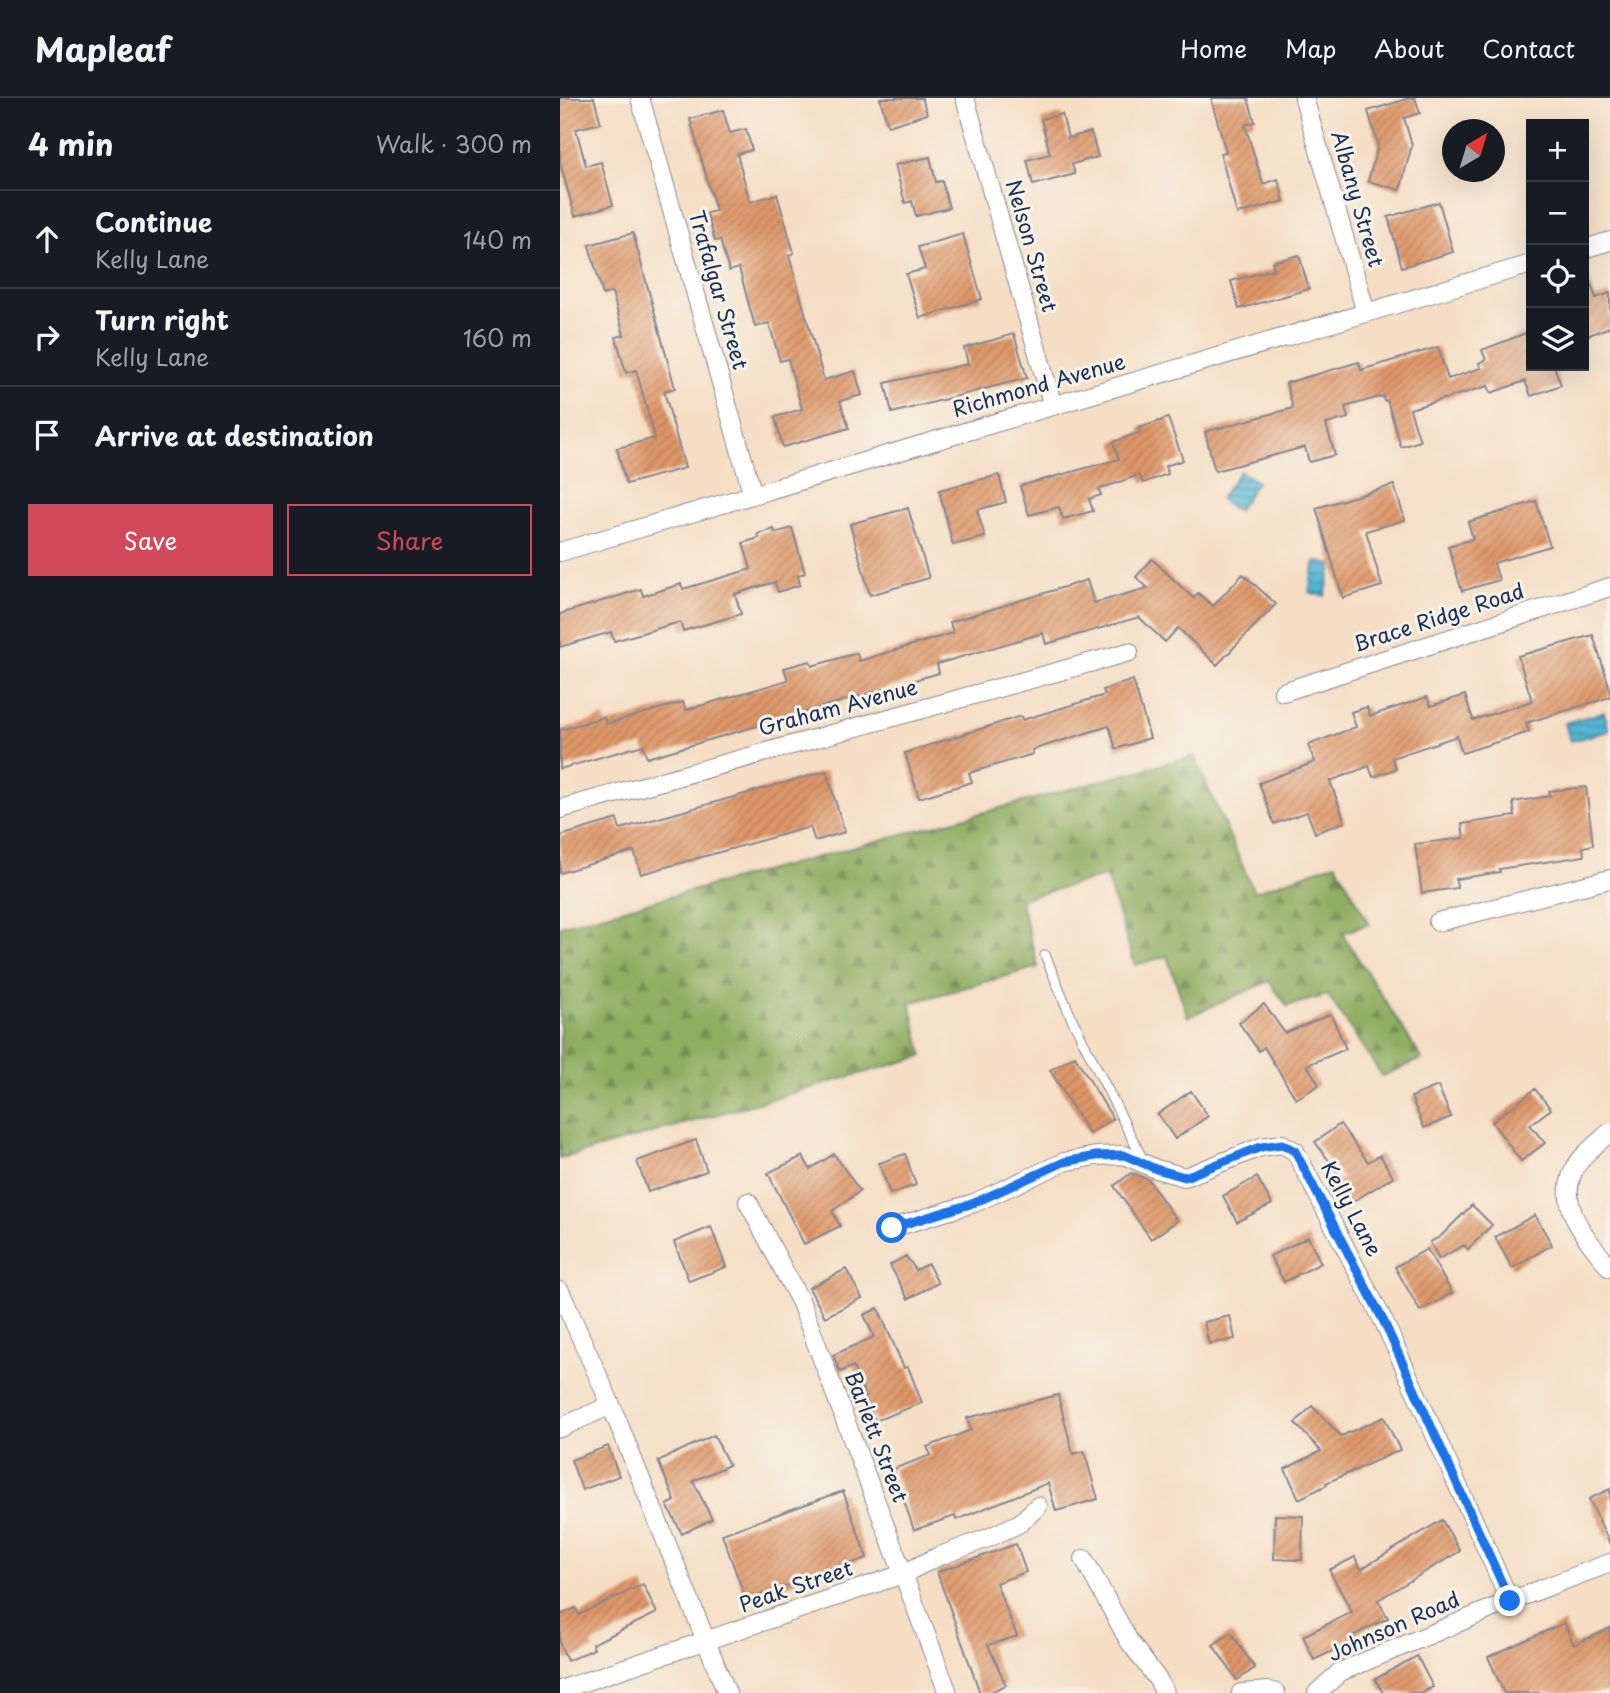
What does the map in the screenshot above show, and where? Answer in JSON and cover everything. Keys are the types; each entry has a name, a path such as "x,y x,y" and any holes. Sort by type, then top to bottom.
{"street":[{"name":"Trafalgar Street","path":"640,98 753,495"},
{"name":"Nelson Street","path":"965,98 1053,406"},
{"name":"Albany Street","path":"1304,98 1366,313"},
{"path":"1589,247 1610,241"},
{"name":"Richmond Avenue","path":"560,552 1526,265"},
{"name":"Brace Ridge Road","path":"1283,692 1610,587"},
{"name":"Graham Avenue","path":"560,809 1129,652"},
{"path":"1438,922 1610,879"},
{"path":"1610,1132 1587,1153 1574,1171 1567,1194 1579,1229 1610,1268"},
{"name":"Kelly Lane","path":"892,1228 974,1203 1064,1162 1096,1156 1124,1155 1185,1177 1261,1147 1282,1144 1295,1151 1385,1324 1510,1601"},
{"name":"Barlett Street","path":"748,1202 801,1303 948,1693"},
{"path":"560,1291 611,1405 727,1693"},
{"path":"560,1428 611,1405"},
{"name":"Peak Street","path":"560,1690 903,1574 936,1557 988,1538 1020,1522 1038,1506"},
{"path":"1084,1559 1129,1642 1165,1693"},
{"name":"Johnson Road","path":"1317,1693 1340,1672 1510,1601 1610,1563"},
{"path":"1241,1693 1276,1693"}],"lane":[{"path":"1045,956 1071,1017 1146,1164"}],"green space":[{"path":"1194,756 1254,892 1336,863 1369,924 1342,933 1422,1059 1382,1076 1328,995 1287,1006 1269,981 1188,1017 1167,956 1135,965 1106,876 1020,899 1038,967 910,1003 923,1056 560,1159 560,926"}],"water":[{"path":"1240,471 1257,482 1237,511 1220,499"},
{"path":"1315,561 1332,565 1325,596 1309,592"},
{"path":"1604,712 1609,731 1570,741 1565,723"}],"building":[{"path":"560,98 594,98 601,123 576,129 586,166 601,162 613,205 575,216 560,163"},
{"path":"880,98 922,98 927,114 888,126"},
{"path":"1211,98 1248,98 1255,122 1245,125 1263,184 1278,179 1284,201 1237,214 1220,153 1226,152"},
{"path":"1415,98 1420,113 1404,118 1412,145 1400,190 1368,181 1378,145 1368,111"},
{"path":"723,110 730,133 746,129 752,150 737,154 750,202 777,194 794,253 789,255 824,380 855,371 862,395 840,401 849,428 783,447 775,417 802,409 788,359 780,361 769,323 755,327 739,268 729,271 720,240 715,241 707,213 716,211 690,119"},
{"path":"1062,114 1068,138 1091,132 1098,157 1072,164 1075,174 1033,185 1027,160 1050,154 1041,119"},
{"path":"930,157 936,182 942,181 949,208 916,216 912,201 905,203 895,165"},
{"path":"1439,202 1453,252 1402,267 1388,217"},
{"path":"633,233 675,388 664,391 685,468 626,484 617,448 655,438 636,370 626,373 616,337 624,335 612,292 603,295 589,245"},
{"path":"963,234 982,299 920,318 906,274 925,269 918,247"},
{"path":"1299,255 1309,289 1239,309 1231,281 1274,269 1272,262"},
{"path":"1589,278 1596,298 1610,293 1610,327 1589,335"},
{"path":"1526,333 1526,371 1556,371 1561,385 1531,396 1525,381 1491,393 1488,386 1410,409 1420,441 1401,447 1387,400 1384,401 1383,396 1345,407 1348,418 1326,424 1335,455 1309,462 1305,447 1215,471 1205,432 1293,408 1286,383 1359,362 1361,370 1438,347 1448,379 1481,368 1479,363 1486,360 1482,350"},
{"path":"1014,334 1027,378 892,413 885,383 968,364 964,348"},
{"path":"1168,418 1183,460 1165,466 1168,474 1143,483 1139,475 1099,489 1101,495 1089,499 1093,511 1063,519 1059,507 1029,515 1020,486 1119,459 1113,442 1141,432 1139,428"},
{"path":"999,475 1006,502 977,510 985,537 953,545 939,490"},
{"path":"1394,485 1405,520 1366,531 1382,586 1343,598 1316,508"},
{"path":"1536,501 1550,546 1494,563 1499,580 1462,591 1448,546 1473,539 1468,522"},
{"path":"908,508 929,578 870,595 850,524"},
{"path":"792,528 805,573 798,575 800,585 778,592 775,582 735,594 741,614 683,631 680,622 614,641 611,632 560,647 560,614 641,589 643,596 681,584 683,589 751,569 743,543 774,529 775,533"},
{"path":"1152,559 1193,598 1198,593 1213,606 1243,574 1276,604 1217,665 1178,628 1165,642 1139,617 1046,644 1043,633 937,664 939,673 647,758 643,745 560,769 560,730 604,717 606,724 683,702 686,710 788,680 784,668 810,661 812,666 857,653 859,661 953,633 950,622 1087,580 1094,603 1148,588 1136,577"},
{"path":"1593,635 1610,689 1610,697 1526,723 1529,732 1462,753 1457,736 1392,758 1396,769 1373,777 1369,766 1330,781 1345,822 1315,833 1307,812 1274,824 1259,783 1315,762 1308,745 1356,727 1351,712 1367,707 1370,716 1427,697 1431,706 1465,695 1473,720 1532,701 1518,656"},
{"path":"1133,680 1150,738 1116,749 1109,726 1032,750 1033,754 969,773 972,782 919,798 905,753 1021,716 1022,720 1105,695 1103,690"},
{"path":"826,771 845,832 815,841 810,827 641,874 634,851 560,873 560,836 617,819 620,829"},
{"path":"1586,787 1593,845 1583,847 1584,856 1499,869 1500,872 1456,879 1457,888 1422,893 1415,844 1464,838 1462,824 1515,816 1513,802 1550,796 1549,791"},
{"path":"1264,1004 1285,1033 1331,1014 1346,1049 1307,1065 1319,1085 1296,1099 1264,1047 1259,1051 1239,1023"},
{"path":"1075,1056 1113,1119 1089,1134 1050,1070"},
{"path":"1438,1086 1451,1117 1424,1128 1411,1097"},
{"path":"1535,1089 1551,1109 1530,1125 1545,1143 1521,1161 1492,1122"},
{"path":"1191,1091 1208,1116 1175,1139 1158,1114"},
{"path":"1340,1124 1368,1162 1380,1155 1393,1177 1347,1205 1334,1183 1342,1178 1315,1142"},
{"path":"696,1140 707,1171 648,1192 637,1161"},
{"path":"834,1154 860,1191 832,1211 840,1226 804,1244 768,1173 803,1156 810,1169"},
{"path":"905,1154 916,1185 890,1194 879,1163"},
{"path":"1131,1173 1148,1179 1177,1221 1151,1239 1114,1186"},
{"path":"1257,1177 1272,1204 1237,1222 1223,1196"},
{"path":"1472,1205 1492,1225 1468,1249 1464,1245 1439,1259 1430,1242 1440,1237"},
{"path":"1535,1215 1552,1245 1512,1268 1495,1237"},
{"path":"711,1227 726,1267 689,1281 674,1242"},
{"path":"1308,1237 1321,1263 1284,1282 1270,1256"},
{"path":"1427,1249 1452,1293 1420,1311 1395,1267"},
{"path":"906,1256 916,1270 928,1264 938,1283 908,1299 890,1265"},
{"path":"846,1269 862,1298 825,1317 809,1288"},
{"path":"878,1308 904,1368 908,1367 922,1403 875,1421 853,1366 840,1372 833,1355 874,1337 864,1315"},
{"path":"1230,1316 1235,1339 1209,1344 1204,1322"},
{"path":"1058,1395 1073,1454 1084,1451 1098,1499 1056,1511 1048,1483 956,1520 955,1516 914,1530 893,1469 931,1455 927,1447 971,1430 967,1418"},
{"path":"1312,1406 1341,1436 1384,1417 1400,1450 1326,1483 1327,1485 1299,1499 1285,1469 1321,1451 1295,1423"},
{"path":"714,1435 729,1465 693,1481 712,1519 682,1534 667,1505 675,1501 658,1461"},
{"path":"608,1446 619,1476 582,1490 571,1460"},
{"path":"1610,1489 1610,1544 1589,1499"},
{"path":"843,1491 867,1558 746,1600 722,1534"},
{"path":"1275,1515 1303,1516 1302,1560 1274,1559"},
{"path":"1442,1520 1460,1551 1378,1600 1388,1618 1354,1635 1356,1640 1314,1660 1303,1636 1352,1612 1329,1570 1355,1557 1361,1569"},
{"path":"1016,1544 1026,1572 996,1583 1017,1636 988,1645 1006,1685 988,1693 980,1693 937,1572"},
{"path":"643,1584 657,1613 592,1644 594,1649 567,1661 560,1645 560,1615 576,1608 579,1615"},
{"path":"1564,1623 1574,1645 1610,1628 1610,1693 1504,1693 1488,1657"},
{"path":"1231,1633 1255,1668 1237,1680 1213,1645"},
{"path":"1417,1656 1433,1687 1422,1693 1383,1693 1375,1679"}],"route":[{"path":"892,1228 974,1203 1064,1162 1096,1156 1124,1155 1156,1169 1185,1177 1261,1147 1282,1144 1295,1151 1385,1324 1510,1601"}]}
